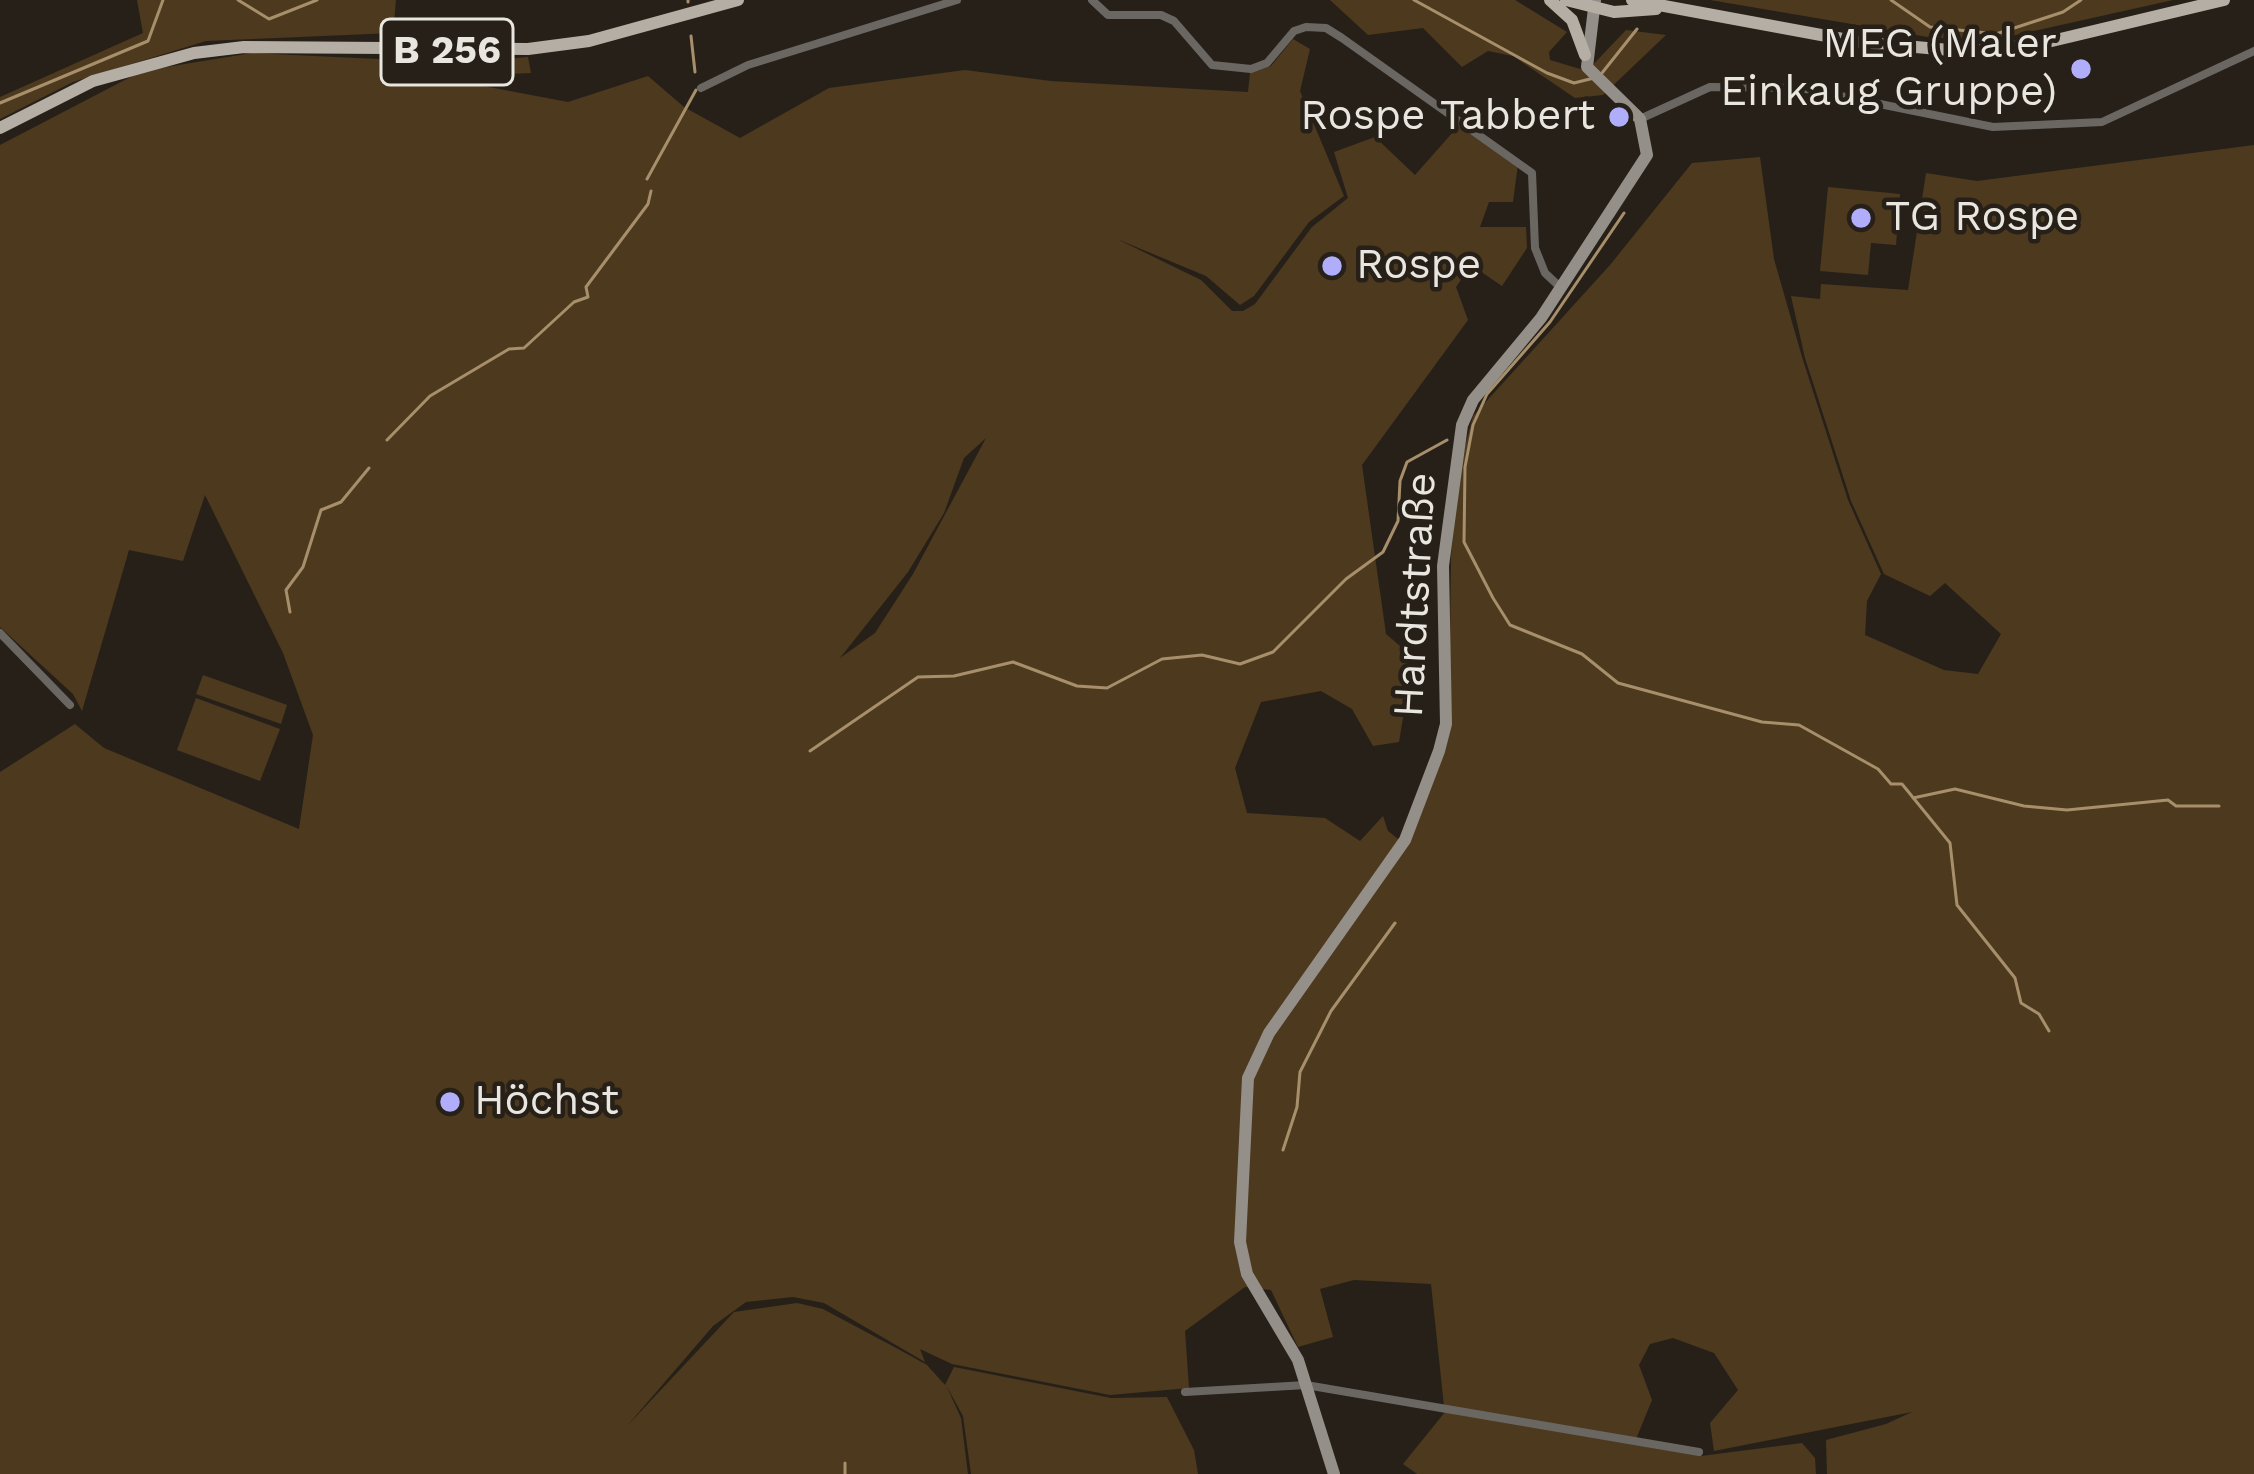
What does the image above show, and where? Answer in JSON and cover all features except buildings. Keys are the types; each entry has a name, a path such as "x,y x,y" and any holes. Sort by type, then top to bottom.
{"main road":[{"name":"B 256","path":"0,128 93,81 194,53 244,47 528,49 589,40 738,0"},
{"path":"1550,0 1572,20 1585,55"},
{"path":"1566,0 1658,4"},
{"path":"1632,0 1858,42 1976,50 2035,45 2224,0"}],"street":[{"path":"701,88 748,65 957,0"},
{"path":"1092,0 1108,15 1161,15 1174,21 1212,65 1251,69 1267,63 1294,31 1326,28 1532,173 1535,248 1544,273 1561,289"},
{"path":"1594,4 1585,55 1596,79 1640,119 1710,87 1838,93 1993,128 2102,122 2254,51"},
{"name":"Hardtstraße","path":"1334,1474 1287,1335 1247,1274 1240,1242 1248,1078 1269,1033 1405,840 1445,724 1443,566 1462,425 1473,400 1561,289 1640,172 1648,142 1640,119"},
{"path":"0,633 70,705"},
{"path":"1185,1392 1306,1385 1700,1452"}],"shaded area":[{"path":"137,0 396,0 393,33 206,41 73,82 0,119 0,97 143,33"},
{"path":"1330,0 1515,0 1567,32 1549,52 1550,60 1587,71 1626,30 1666,35 1603,95 1575,98 1513,56 1488,51 1462,67 1423,28 1368,35"},
{"path":"1710,0 2173,0 1989,41 1928,37"},
{"path":"1293,39 1310,49 1300,91 1344,196 1309,222 1254,296 1240,305 1206,276 1117,239 1201,280 1232,311 1255,304 1312,227 1348,198 1334,152 1375,137 1415,175 1461,123 1518,164 1513,202 1489,202 1480,227 1526,227 1527,248 1502,286 1471,265 1456,287 1468,320 1362,465 1386,634 1413,657 1399,742 1373,746 1352,709 1321,691 1261,702 1235,768 1247,813 1325,818 1360,841 1383,816 1388,831 1407,846 1449,732 1451,556 1460,465 1473,416 1610,265 1692,163 1760,157 1774,259 1802,357 1848,500 1881,574 1867,601 1865,635 1944,670 1978,674 2001,634 1945,583 1930,596 1884,574 1851,501 1805,358 1791,296 1820,299 1821,284 1908,290 1926,173 1977,181 2254,145 2254,1474 1827,1474 1826,1440 1912,1412 1714,1451 1710,1423 1738,1390 1714,1353 1673,1338 1650,1344 1639,1365 1652,1400 1634,1444 1444,1406 1431,1284 1354,1280 1320,1289 1333,1337 1298,1347 1271,1290 1245,1287 1185,1331 1189,1388 1110,1395 952,1364 920,1349 925,1362 824,1303 793,1297 746,1302 713,1326 627,1426 734,1312 797,1303 823,1309 927,1365 945,1385 954,1367 1111,1398 1167,1397 1194,1450 1198,1474 971,1474 963,1416 946,1385 961,1418 968,1474 0,1474 0,772 75,724 104,748 299,829 313,735 283,653 205,495 183,561 129,550 82,711 73,694 0,627 0,145 142,71 252,53 461,63 528,57 531,73 436,77 568,102 648,76 684,107 740,138 829,88 965,70 1051,81 1248,92 1250,73 1271,66","holes":["986,438 913,574 875,633 840,658 908,572 944,513 964,458"]},
{"name":"TG Rospe","path":"1828,187 1900,194 1896,245 1871,243 1868,275 1820,271"},
{"path":"203,675 287,705 281,724 196,694"},
{"path":"196,698 280,729 260,781 177,750"},
{"path":"1445,1412 1701,1456 1802,1443 1815,1458 1816,1474 1417,1474 1403,1464"}],"waterway":[{"path":"0,103 148,41 163,0"},
{"path":"238,0 269,19 317,0"},
{"path":"1414,0 1547,73 1574,83 1594,78"},
{"path":"1891,0 1930,27 1996,34 2063,12 2081,0"},
{"path":"1602,73 1637,29"},
{"path":"691,36 695,72"},
{"path":"647,179 696,90"},
{"path":"387,440 430,396 509,349 524,348 574,302 588,297 586,287 648,204 651,191"},
{"path":"1624,213 1550,322 1487,394 1473,425 1465,467 1464,542 1493,598 1510,625 1582,654 1618,683 1762,722 1799,725 1878,769 1891,784 1902,784 1950,843 1957,905 2015,978 2021,1003 2039,1014 2049,1031"},
{"path":"810,751 918,677 954,676 1013,662 1077,686 1107,688 1162,659 1202,655 1240,664 1273,652 1346,579 1383,552 1398,521 1400,481 1407,462 1447,440"},
{"path":"290,612 286,590 303,567 321,510 341,502 369,468"},
{"path":"1913,798 1955,789 2024,806 2067,810 2168,800 2176,806 2219,806"},
{"path":"1283,1150 1297,1107 1300,1072 1331,1011 1395,923"},
{"path":"845,1463 845,1474"}],"place":[{"name":"MEG (Maler Einkaug Gruppe)","path":"2081,69"},
{"name":"Rospe Tabbert","path":"1619,117"},
{"name":"TG Rospe","path":"1861,218"},
{"name":"Rospe","path":"1332,266"},
{"name":"Höchst","path":"450,1102"}]}
